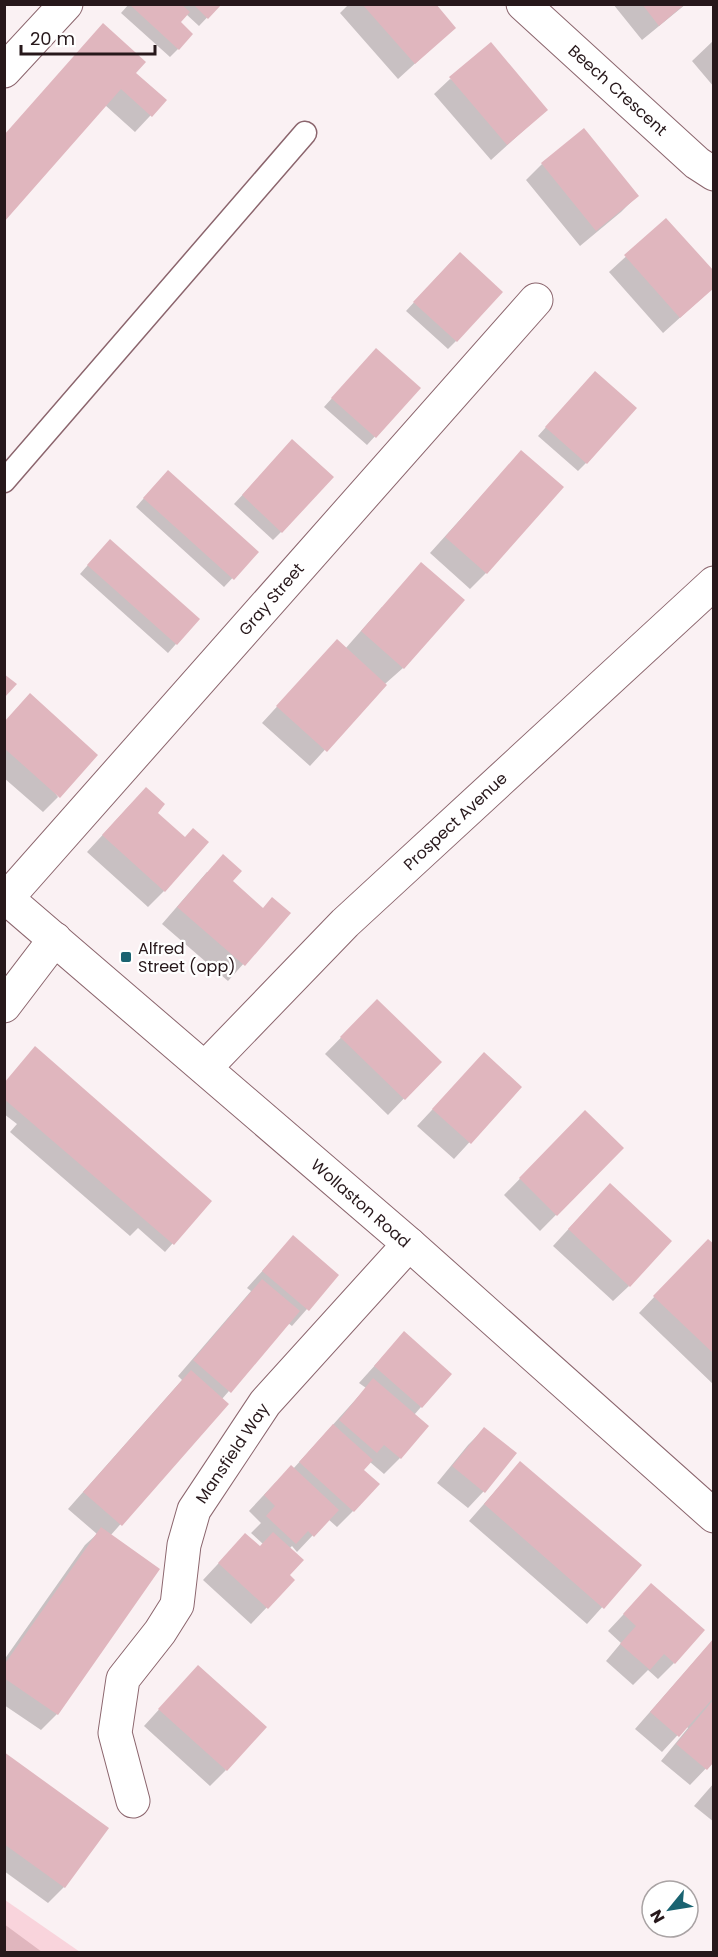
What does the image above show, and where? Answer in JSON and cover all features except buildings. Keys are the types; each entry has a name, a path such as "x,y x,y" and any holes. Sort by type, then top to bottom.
{"street":[{"path":"4,71 66,4"},
{"name":"Beech Crescent","path":"523,4 697,163 714,174"},
{"name":"Gray Street","path":"6,897 536,300"},
{"name":"Prospect Avenue","path":"205,1068 345,923 714,583"},
{"name":"Wollaston Road","path":"6,897 409,1244 714,1516"},
{"path":"4,1006 55,939"},
{"name":"Mansfield Way","path":"133,1801 115,1733 123,1679 160,1632 177,1605 184,1545 194,1510 265,1402 409,1244"}],"lane":[{"path":"4,481 305,133"}],"shaded area":[{"path":"5,1900 80,1952 5,1952"}],"place":[{"name":"Alfred Street (opp)","path":"126,957"}]}
